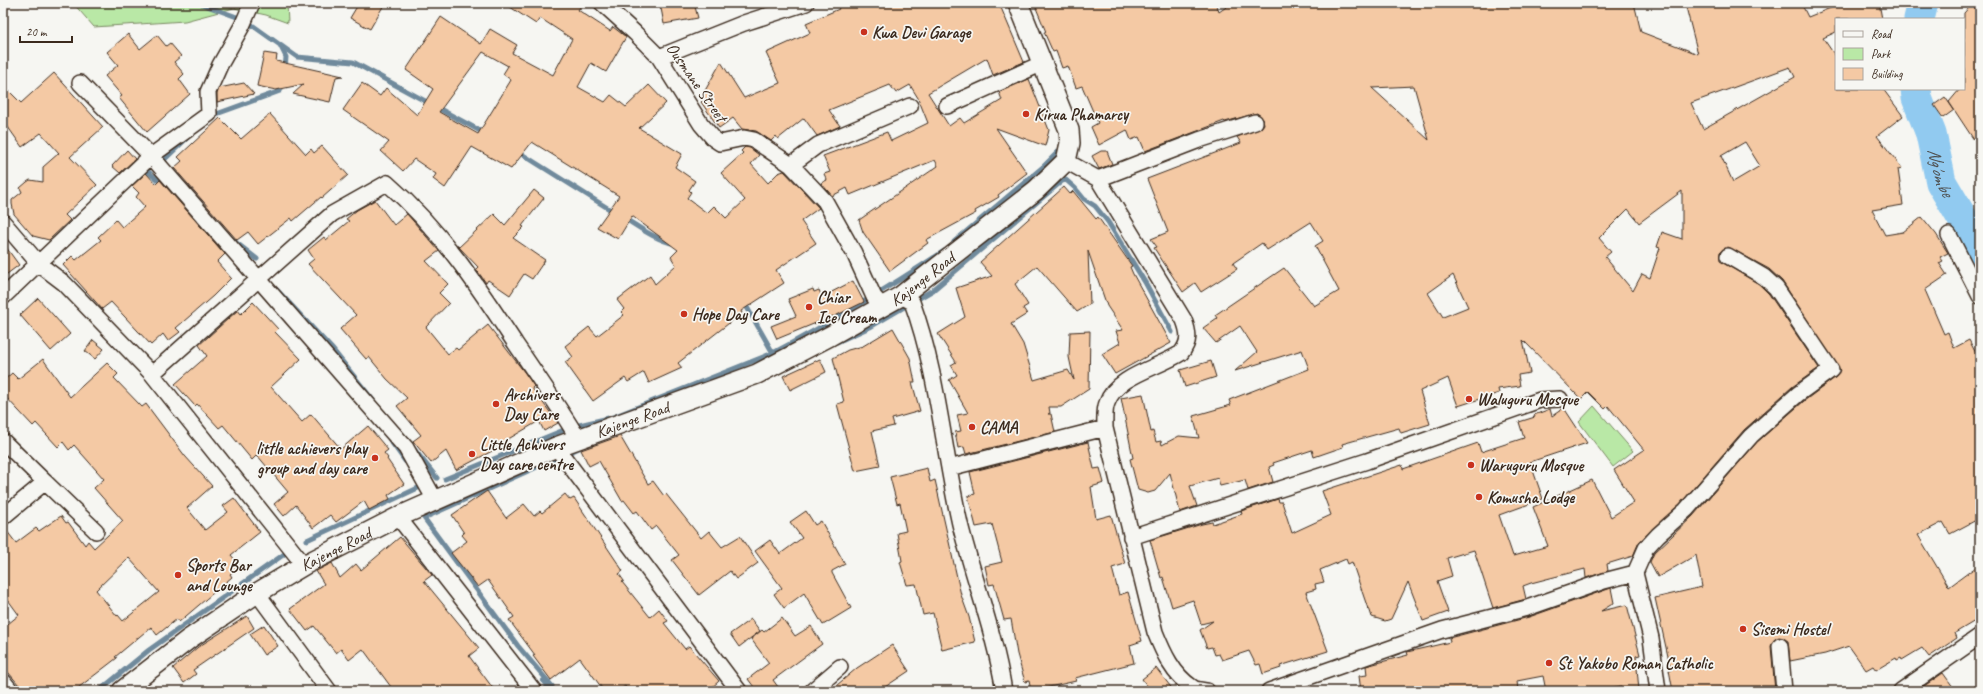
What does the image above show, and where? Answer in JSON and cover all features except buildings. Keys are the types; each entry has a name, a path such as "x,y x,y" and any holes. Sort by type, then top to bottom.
{"street":[{"name":"Ousmane Street","path":"602,3 659,57 701,124 714,140 720,142 744,138 754,140 790,164 826,201 854,253 874,297 882,306"},
{"path":"659,57 744,23 806,3"},
{"path":"1018,3 1069,130 1070,143 1066,161 1098,179 1184,320 1189,332 1186,346 1181,353 1121,383 1112,392 1106,404 1105,428 1154,632 1164,655 1179,676 1197,690"},
{"path":"3,297 151,156 209,114 208,92 220,65 242,26 250,8"},
{"path":"947,106 1043,63"},
{"path":"80,83 151,156 406,448 435,500"},
{"path":"790,164 818,145 910,106"},
{"path":"1098,179 1199,140 1255,122"},
{"name":"Kajenge Road","path":"122,691 189,639 257,593 304,565 398,517 556,446 579,440 757,374 830,336 901,296 1036,190 1066,161"},
{"path":"152,374 258,278 332,214 387,182 411,204 439,236 483,295 579,440"},
{"path":"3,222 39,264 64,283 152,374 304,565"},
{"path":"1949,235 1980,296"},
{"path":"1658,691 1651,638 1635,573 1646,548 1651,541 1686,510 1751,436 1798,394 1831,370 1776,288 1764,277 1728,256"},
{"path":"901,296 912,302 929,358 960,524 985,610 1004,691"},
{"path":"1130,537 1367,461 1540,400 1560,399"},
{"path":"949,468 1105,428"},
{"path":"3,441 96,531"},
{"path":"556,446 739,691"},
{"path":"3,517 45,482"},
{"path":"398,517 534,691"},
{"path":"1269,691 1442,630 1527,608 1604,581 1635,573"},
{"path":"257,593 329,691"},
{"path":"1901,691 1980,636"},
{"path":"1780,646 1784,691"},
{"path":"812,691 840,667"},
{"path":"3,681 11,691"}],"green space":[{"path":"73,3 287,3 288,23 266,15 234,8 185,21 94,27"},
{"path":"1594,406 1633,451 1613,467 1579,422"}],"waterway":[{"path":"199,3 245,20 297,57 353,62 486,134"},
{"name":"Ng'ombe","path":"1919,18 1923,3"},
{"path":"280,45 286,57 285,70"},
{"path":"211,116 280,91 283,83"},
{"name":"Ng'ombe","path":"1916,90 1917,98 1931,134 1941,182 1980,248"},
{"path":"166,165 164,160 187,138"},
{"path":"954,242 1043,167 1063,147"},
{"path":"517,151 614,212"},
{"path":"142,166 163,185"},
{"path":"837,342 870,327 933,290 1062,181 1066,180 1084,199 1095,206 1108,222 1146,284 1172,332"},
{"path":"624,218 655,237 675,244"},
{"path":"194,219 223,249"},
{"path":"234,241 257,259"},
{"path":"773,353 860,304 944,251"},
{"path":"277,290 333,350 373,400"},
{"path":"445,479 571,427 613,417 773,353 744,302"},
{"path":"390,440 405,461"},
{"path":"552,686 518,646 424,518 579,448"},
{"path":"414,449 437,478"},
{"path":"307,540 418,488"},
{"path":"99,691 149,650 290,550"},
{"path":"543,681 551,691"}],"place":[{"name":"Kwa Devi Garage","path":"864,32"},
{"name":"Kirua Phamarcy","path":"1026,114"},
{"name":"Chiar Ice Cream","path":"809,307"},
{"name":"Hope Day Care","path":"684,314"},
{"name":"Waluguru Mosque","path":"1469,399"},
{"name":"Archivers Day Care","path":"496,404"},
{"name":"CAMA","path":"972,427"},
{"name":"Little Achivers Day care centre","path":"472,454"},
{"name":"little achievers play group and day care","path":"375,458"},
{"name":"Waruguru Mosque","path":"1471,465"},
{"name":"Komusha Lodge","path":"1479,497"},
{"name":"Sports Bar and Lounge","path":"178,575"},
{"name":"Sisemi Hostel","path":"1743,629"},
{"name":"St Yakobo Roman Catholic","path":"1549,663"}]}
